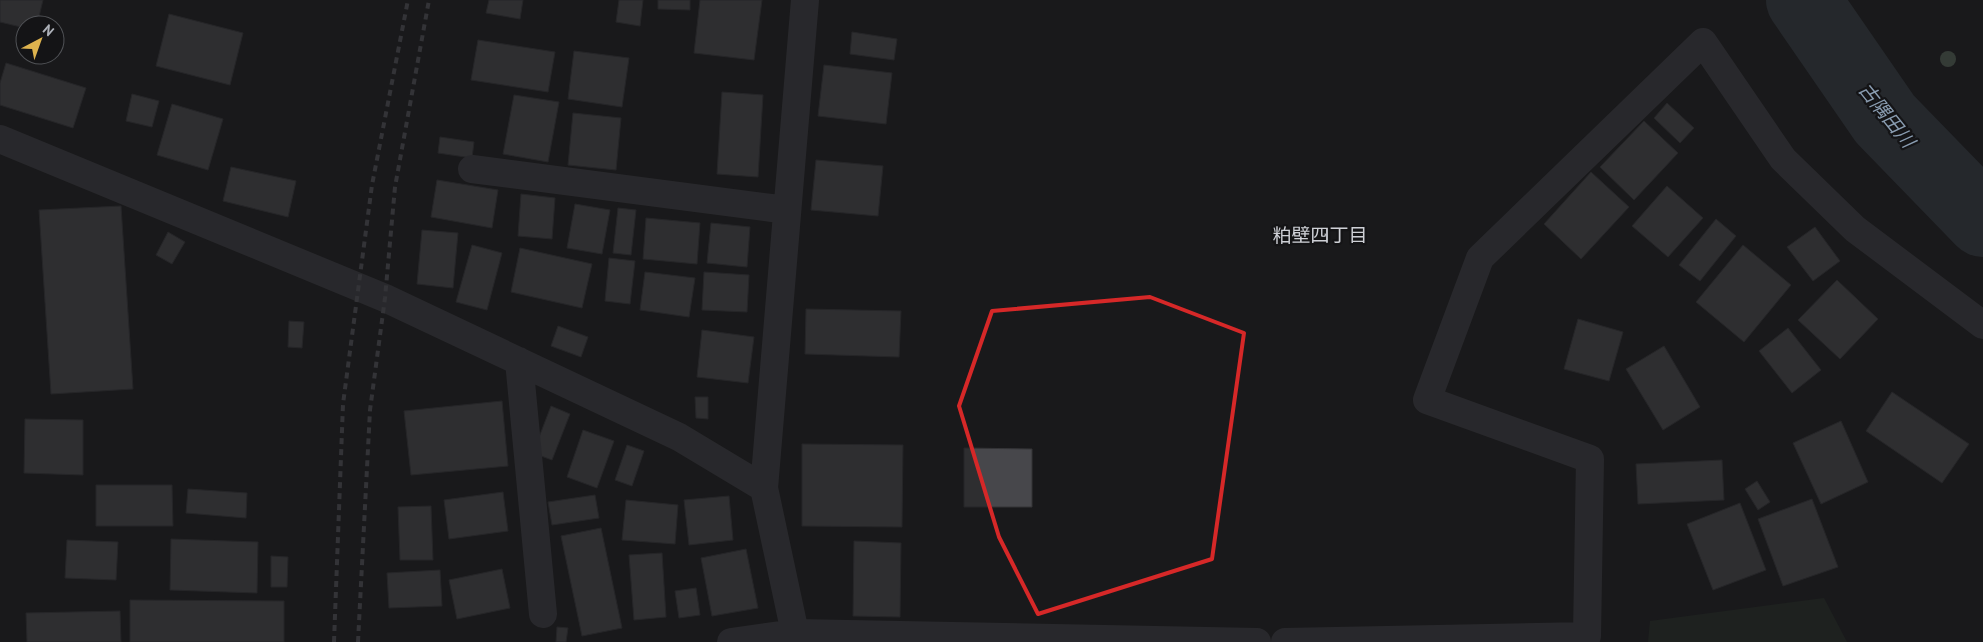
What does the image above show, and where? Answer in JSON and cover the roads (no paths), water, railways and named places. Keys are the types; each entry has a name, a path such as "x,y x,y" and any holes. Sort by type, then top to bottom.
{"street":[{"path":"795,637 764,488 805,0"},
{"path":"1285,642 1587,636 1590,459 1427,400 1480,258 1703,42 1784,160 1855,229 1983,325"},
{"path":"0,139 385,298 679,437 764,488"},
{"path":"472,169 787,210"},
{"path":"519,361 543,614"},
{"path":"730,642 795,637 1257,642"}],"waterway":[{"name":"古隅田川","path":"1803,0 1885,119 1983,220"}],"railway":[{"path":"334,642 343,404 372,185 408,0"},
{"path":"358,642 370,410 385,298 395,187 429,0"}],"district":[{"name":"粕壁四丁目","path":"1320,235"}]}
